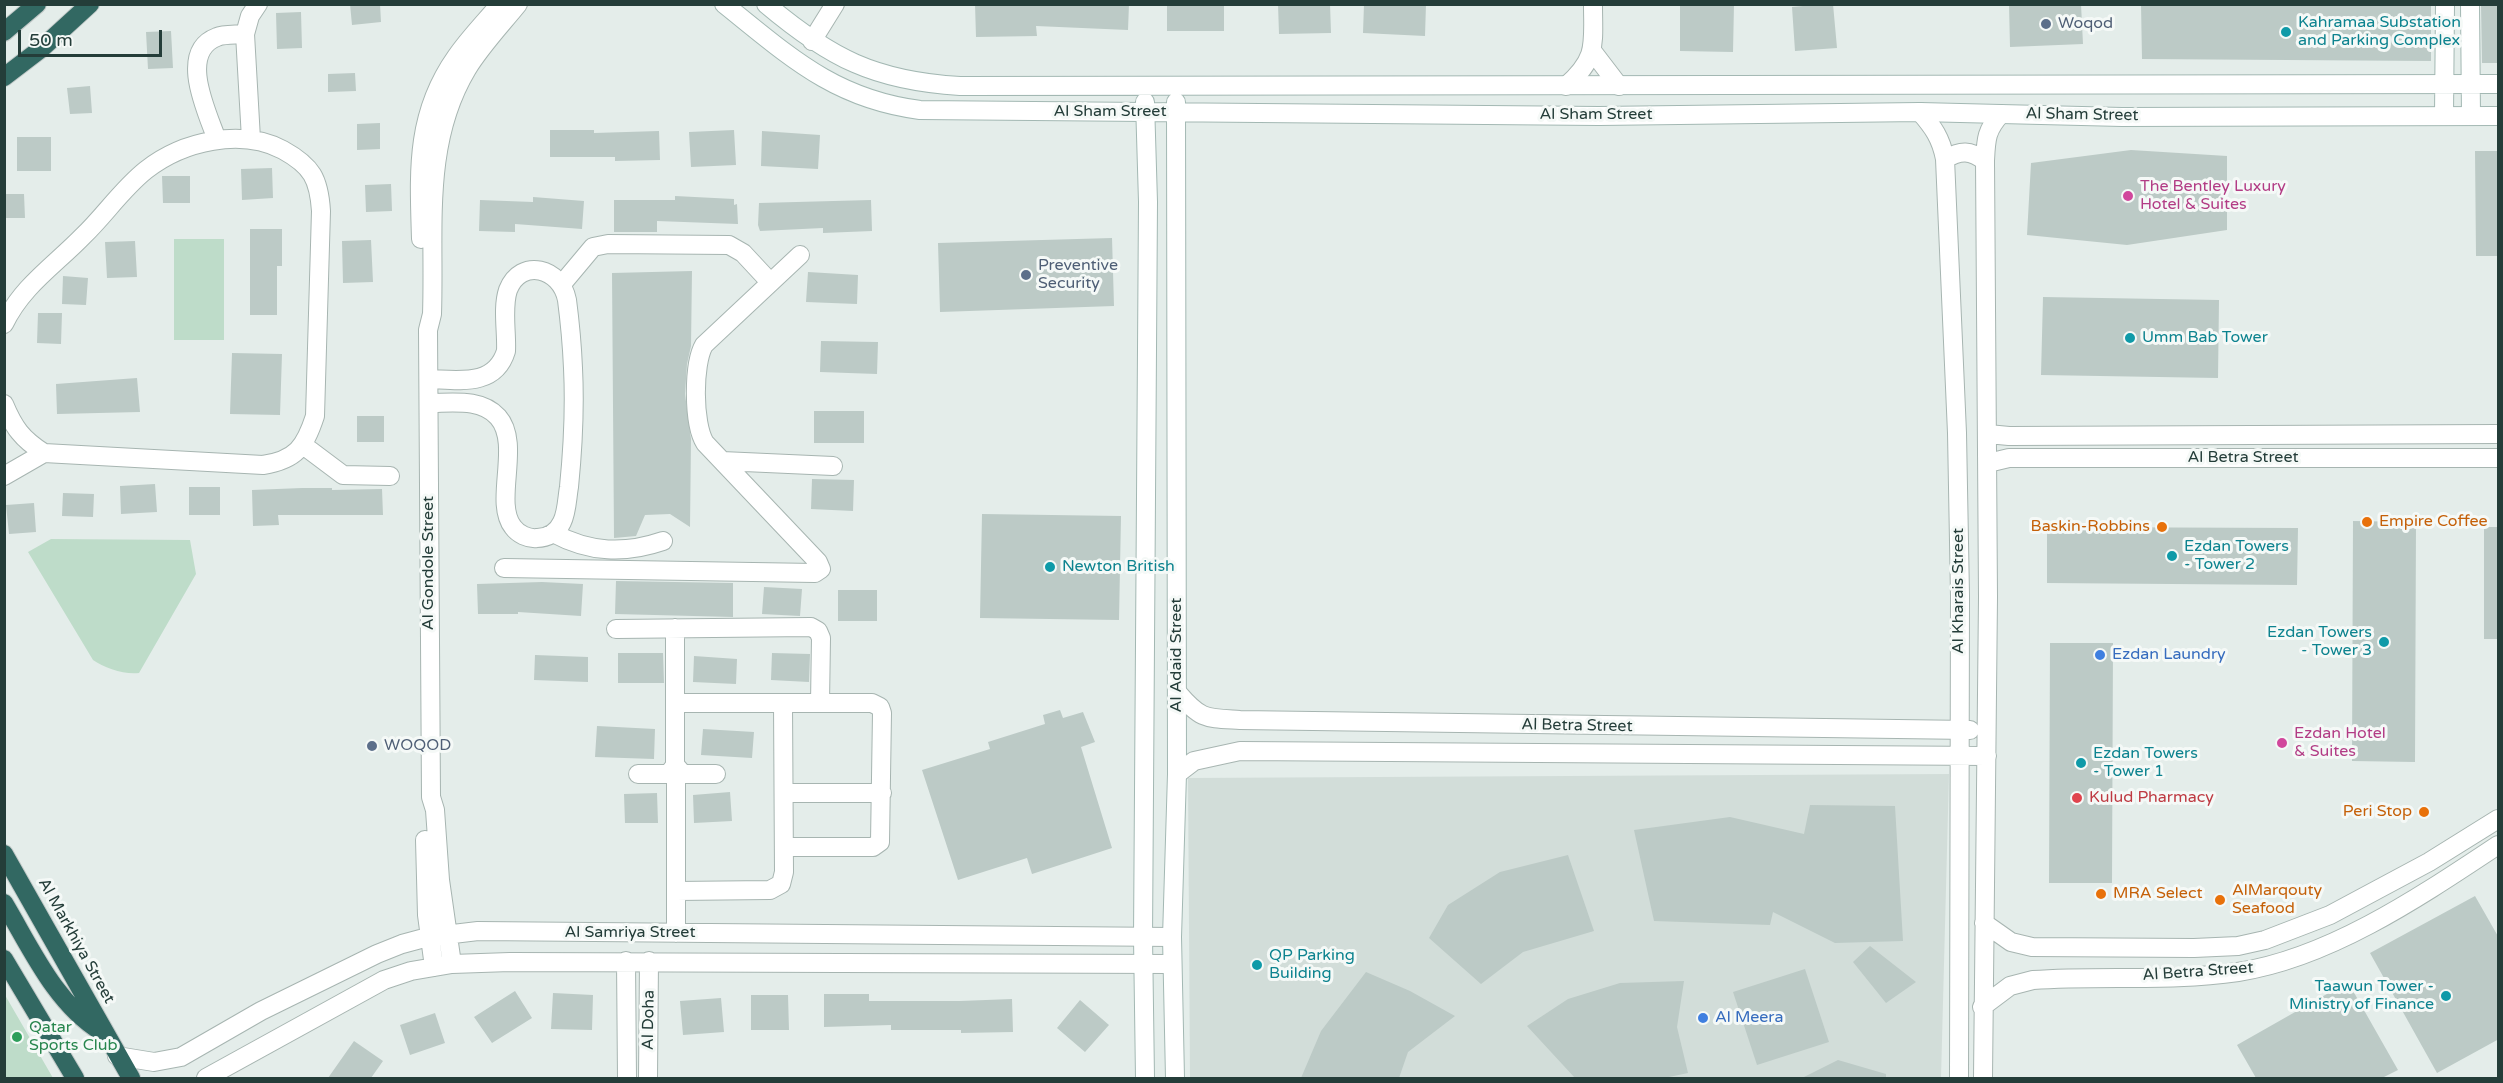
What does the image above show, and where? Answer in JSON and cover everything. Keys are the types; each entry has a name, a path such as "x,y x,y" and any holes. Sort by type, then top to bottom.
{"highway":[{"path":"4,32 37,4"},
{"path":"4,77 42,48 90,4"},
{"name":"Al Markhiya Street","path":"4,854 131,1078"},
{"path":"4,903 57,990 85,1021 104,1033"},
{"path":"4,959 75,1078"}],"street":[{"path":"251,139 245,34 250,16 258,4"},
{"name":"Al Gondole Street","path":"428,330 423,313 419,187 419,165 426,120 443,78 455,58 500,4"},
{"name":"Al Gondole Street","path":"452,964 440,880 436,817 431,797 428,330 432,314 434,176 441,131 448,109 467,69 518,4"},
{"name":"Al Sham Street","path":"724,4 798,63 828,82 883,104 920,110 1599,116 1920,112 2122,117 2499,116"},
{"name":"Al Sham Street","path":"766,4 812,42 854,65 878,74 927,84 1145,87 2499,84"},
{"path":"812,42 836,4"},
{"path":"1566,86 1593,52 1593,4"},
{"path":"2444,116 2445,4"},
{"path":"2470,4 2471,116"},
{"path":"218,140 198,84 196,66 201,51 218,36 245,34"},
{"path":"1593,52 1619,86"},
{"name":"Al Adaid Street","path":"1175,1078 1172,937 1178,693 1176,86"},
{"name":"Al Adaid Street","path":"1145,87 1148,214 1143,937 1145,1078"},
{"name":"Al Kharais Street","path":"1920,112 1935,129 1945,159 1958,445 1959,1078"},
{"name":"Al Kharais Street","path":"1983,1078 1988,463 1985,161 1986,141 1991,126 2001,114"},
{"path":"4,324 28,287 84,236 146,170 170,155 218,140 251,139 268,143 304,164 315,176 320,190 321,211 315,416 303,445 294,456 281,463 263,465 44,453 27,443 12,423 4,404"},
{"path":"1945,159 1963,151 1976,154 1985,161"},
{"path":"562,284 593,247 608,244 729,244 743,253 770,282"},
{"path":"504,568 818,572 821,569 818,562 705,442 698,429 699,353 704,345 800,255"},
{"path":"429,379 476,380 493,373 506,351 507,296 514,281 520,275 535,270 551,274 562,284 567,300 572,352 573,429 565,514 563,522 553,533 547,537 531,538 518,532 509,520 507,513 507,439 497,416 483,406 475,404 429,403"},
{"name":"Al Betra Street","path":"1988,434 2009,436 2499,434"},
{"path":"303,445 333,470 343,475 390,476"},
{"path":"4,476 44,453"},
{"name":"Al Betra Street","path":"1988,463 2009,458 2499,458"},
{"path":"722,461 833,466"},
{"path":"553,533 567,541 599,550 632,550 663,541"},
{"path":"675,628 676,933"},
{"path":"616,629 815,629 821,638 820,703"},
{"name":"Al Betra Street","path":"1178,693 1190,708 1206,718 1240,720 1987,730"},
{"path":"676,703 872,703 880,707 882,714 882,839 876,846 784,847"},
{"path":"676,891 774,889 783,880 783,703"},
{"name":"Al Betra Street","path":"1177,774 1194,761 1240,751 1987,756"},
{"path":"638,774 716,774"},
{"path":"784,794 882,793"},
{"name":"Al Gondole Street","path":"431,797 425,816 428,937 434,967"},
{"name":"Al Betra Street","path":"1984,923 2011,942 2032,946 2193,948 2238,946 2286,933 2330,915 2429,862 2499,819"},
{"name":"Al Betra Street","path":"1982,1007 2010,986 2033,980 2226,974 2292,960 2344,938 2438,885 2499,845"},
{"name":"Al Samriya Street","path":"117,1056 154,1062 181,1057 261,1011 327,977 402,944 428,937 478,931 1172,937"},
{"name":"Al Doha","path":"626,961 627,1078"},
{"name":"Al Samriya Street","path":"206,1078 384,980 411,971 452,964 650,961 1172,964"},
{"name":"Al Doha","path":"648,1078 650,961"}],"shaded area":[{"path":"1949,774 1941,1078 1190,1078 1188,778"}],"green space":[{"path":"174,239 224,239 224,340 174,340"},
{"path":"51,539 190,540 196,574 139,673 115,670 93,660 28,552"},
{"name":"Qatar Sports Club","path":"5,995 53,1078 5,1078"}],"building":[{"path":"350,4 380,4 381,22 352,25"},
{"path":"975,4 1129,4 1128,30 1036,26 1037,36 976,37"},
{"path":"1167,4 1224,4 1224,31 1167,31"},
{"path":"1278,4 1330,4 1331,33 1279,34"},
{"path":"1364,4 1426,4 1425,36 1363,33"},
{"path":"1680,4 1734,4 1733,52 1680,51"},
{"path":"1833,4 1837,48 1795,51 1792,7"},
{"name":"Woqod","path":"2009,4 2081,4 2083,44 2010,47"},
{"name":"Kahramaa Substation and Parking Complex","path":"2141,4 2431,4 2431,61 2142,59"},
{"path":"2481,4 2499,4 2499,63 2482,63"},
{"path":"301,12 302,48 277,49 276,13"},
{"path":"171,31 173,68 148,69 146,32"},
{"path":"355,73 356,91 328,92 328,74"},
{"path":"90,86 92,113 70,114 67,88"},
{"path":"380,123 380,149 357,150 357,124"},
{"path":"550,130 594,130 594,133 659,131 660,160 615,161 615,157 550,157"},
{"path":"734,130 736,165 691,167 689,132"},
{"path":"762,131 820,135 818,169 761,166"},
{"path":"17,137 51,137 51,171 17,171"},
{"name":"The Bentley Luxury Hotel & Suites","path":"2131,150 2227,156 2227,230 2127,245 2027,235 2031,163"},
{"path":"2475,151 2499,151 2499,256 2476,256"},
{"path":"272,168 273,198 242,200 241,169"},
{"path":"162,176 190,176 190,203 163,203"},
{"path":"391,184 392,211 366,212 365,185"},
{"path":"4,194 24,194 25,218 4,218"},
{"path":"675,196 734,199 734,205 737,204 738,224 657,221 657,232 614,232 614,200 675,200"},
{"path":"533,197 584,201 582,229 515,224 515,232 479,231 480,200 533,202"},
{"path":"871,200 872,231 823,233 823,228 760,231 758,225 759,203"},
{"path":"250,229 282,229 282,266 277,266 277,315 250,315"},
{"name":"Preventive Security","path":"1112,238 1114,306 940,312 938,243"},
{"path":"371,240 373,282 343,283 342,241"},
{"path":"135,241 137,277 107,278 105,242"},
{"path":"692,271 691,346 685,394 691,439 690,527 670,514 645,515 636,536 614,538 612,273"},
{"path":"808,272 858,275 857,304 806,302"},
{"path":"63,276 88,278 86,305 62,304"},
{"name":"Umm Bab Tower","path":"2043,297 2219,300 2218,378 2041,375"},
{"path":"38,313 62,313 61,344 37,343"},
{"path":"821,341 878,342 877,374 820,372"},
{"path":"232,353 282,354 280,415 230,414"},
{"path":"137,378 140,412 57,414 56,384"},
{"path":"814,411 864,411 864,443 814,443"},
{"path":"357,416 384,416 384,442 357,442"},
{"path":"812,479 854,480 853,511 811,509"},
{"path":"155,484 157,512 121,514 120,486"},
{"path":"189,487 220,487 220,515 189,515"},
{"path":"382,489 383,515 278,515 279,525 253,526 252,490"},
{"path":"63,493 94,494 93,517 62,516"},
{"path":"34,503 36,532 9,534 6,505"},
{"name":"Newton British","path":"982,514 1121,516 1119,620 980,618"},
{"name":"Ezdan Towers - Tower 3","path":"2353,521 2416,522 2415,762 2352,761"},
{"name":"Ezdan Towers - Tower 2","path":"2047,527 2298,528 2297,585 2047,583"},
{"path":"2484,527 2499,527 2499,639 2484,639"},
{"path":"616,581 733,583 733,617 615,614"},
{"path":"542,582 583,584 581,616 518,612 518,614 478,614 477,584"},
{"path":"764,587 802,589 800,616 762,614"},
{"path":"838,590 877,590 877,621 838,621"},
{"name":"Ezdan Towers - Tower 1","path":"2050,643 2113,643 2112,883 2049,883"},
{"path":"618,653 663,653 664,683 618,683"},
{"path":"772,653 810,654 809,682 771,680"},
{"path":"535,655 588,657 588,682 534,680"},
{"path":"694,656 737,659 736,684 693,682"},
{"path":"1060,710 1063,718 1083,712 1095,742 1081,747 1112,848 1032,874 1027,858 958,880 922,770 990,749 988,742 1045,724 1043,715"},
{"path":"597,726 655,729 654,759 595,757"},
{"path":"703,729 754,732 752,758 701,755"},
{"path":"730,792 732,821 694,823 693,795"},
{"path":"657,793 658,823 625,823 624,794"},
{"path":"1810,805 1895,806 1903,941 1835,943 1773,912 1770,925 1654,921 1634,830 1730,817 1804,834"},
{"path":"1568,855 1594,931 1523,952 1481,984 1429,938 1448,905 1500,872"},
{"name":"Taawun Tower - Ministry of Finance","path":"2475,896 2499,938 2499,1039 2437,1073 2370,953"},
{"path":"1870,946 1916,982 1886,1003 1853,962"},
{"path":"1805,969 1829,1042 1757,1065 1733,992"},
{"path":"1366,972 1410,991 1455,1016 1408,1052 1399,1078 1301,1078 1321,1031"},
{"path":"1684,981 1677,1027 1688,1073 1664,1078 1575,1078 1527,1026 1568,999 1620,983"},
{"path":"2348,982 2398,1070 2382,1078 2256,1078 2237,1045"},
{"path":"515,991 532,1018 492,1043 474,1017"},
{"path":"553,993 593,995 592,1030 551,1029"},
{"path":"824,994 869,994 869,1001 1012,999 1013,1032 961,1033 961,1030 891,1030 891,1025 824,1027"},
{"path":"751,995 788,995 789,1030 751,1030"},
{"path":"721,998 724,1032 683,1035 680,1001"},
{"path":"1080,1000 1109,1025 1085,1052 1057,1028"},
{"path":"435,1013 445,1043 410,1055 400,1025"},
{"path":"354,1041 383,1061 371,1078 328,1078"},
{"path":"1838,1060 1886,1074 1886,1078 1802,1078"}],"place":[{"name":"Woqod","path":"2046,24"},
{"name":"Kahramaa Substation and Parking Complex","path":"2286,32"},
{"name":"The Bentley Luxury Hotel & Suites","path":"2128,196"},
{"name":"Preventive Security","path":"1026,275"},
{"name":"Umm Bab Tower","path":"2130,338"},
{"name":"Empire Coffee","path":"2367,522"},
{"name":"Baskin-Robbins","path":"2162,527"},
{"name":"Ezdan Towers - Tower 2","path":"2172,556"},
{"name":"Newton British","path":"1050,567"},
{"name":"Ezdan Towers - Tower 3","path":"2384,642"},
{"name":"Ezdan Laundry","path":"2100,655"},
{"name":"Ezdan Hotel & Suites","path":"2282,743"},
{"name":"WOQOD","path":"372,746"},
{"name":"Ezdan Towers - Tower 1","path":"2081,763"},
{"name":"Kulud Pharmacy","path":"2077,798"},
{"name":"Peri Stop","path":"2424,812"},
{"name":"MRA Select","path":"2101,894"},
{"name":"AlMarqouty Seafood","path":"2220,900"},
{"name":"QP Parking Building","path":"1257,965"},
{"name":"Taawun Tower - Ministry of Finance","path":"2446,996"},
{"name":"Al Meera","path":"1703,1018"},
{"name":"Qatar Sports Club","path":"17,1037"}]}
